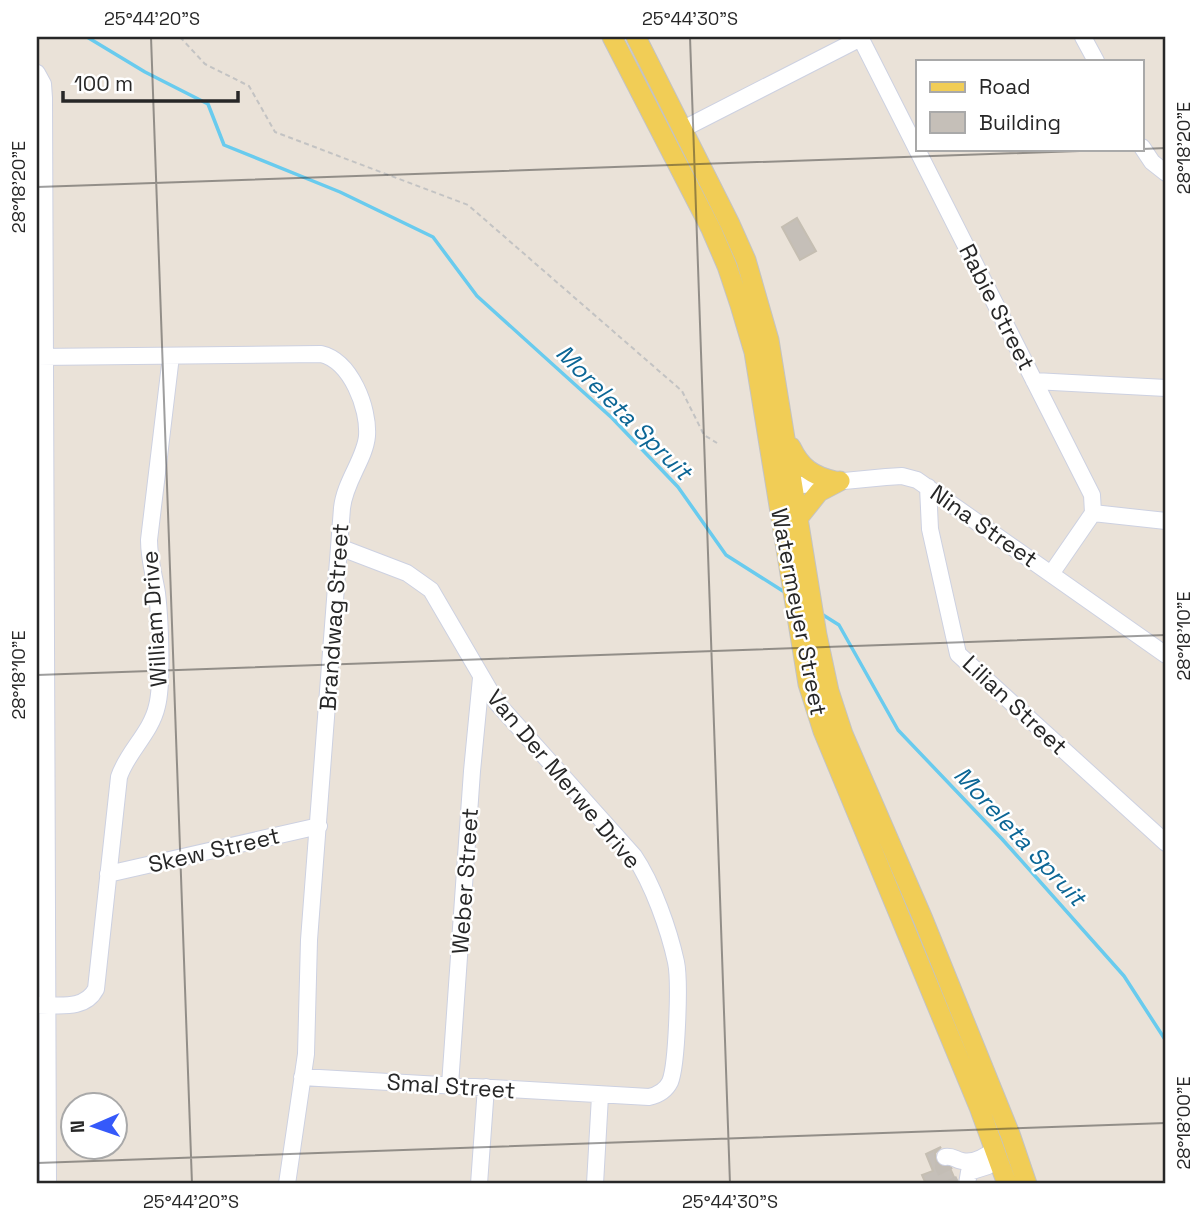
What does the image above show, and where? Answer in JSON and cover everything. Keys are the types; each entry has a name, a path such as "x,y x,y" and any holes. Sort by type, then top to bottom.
{"main road":[{"name":"Watermeyer Street","path":"612,37 727,266 754,352 784,486 799,517 817,635 829,691 843,734 923,919 1010,1134 1027,1184"},
{"name":"Watermeyer Street","path":"636,37 746,260 769,340 785,433 784,486 788,561 808,684 823,731 1007,1184"},
{"path":"785,433 803,467 812,475 838,481"},
{"path":"799,517 819,492 838,481"}],"street":[{"path":"683,129 860,37"},
{"name":"Rabie Street","path":"860,37 916,148"},
{"path":"1083,37 1095,60"},
{"path":"38,74 44,98 40,357 42,1005 48,1184"},
{"name":"Rabie Street","path":"917,150 1089,488 1093,499 1093,513"},
{"path":"1144,150 1152,162 1166,173"},
{"name":"Brandwag Street","path":"40,357 326,355 341,366 356,388 364,411 367,435 343,495 309,940 306,1054 287,1184"},
{"name":"William Drive","path":"42,1005 78,1004 91,996 96,986 119,777 124,763 149,725 159,699 157,594 150,565 149,540 171,356"},
{"path":"1034,381 1166,388"},
{"name":"Nina Street","path":"784,486 902,476 917,480 1166,655"},
{"name":"Lilian Street","path":"928,486 930,529 958,654 1166,843"},
{"path":"1051,574 1093,513 1166,521"},
{"name":"Van Der Merwe Drive","path":"339,547 407,573 426,584 438,600 481,678 507,716 634,856 645,874 674,953 678,980 673,1071 669,1084 661,1093 649,1097 600,1096"},
{"name":"Weber Street","path":"450,1085 481,678"},
{"name":"Skew Street","path":"108,874 319,826"},
{"name":"Smal Street","path":"302,1077 600,1096"},
{"path":"479,1184 486,1087"},
{"path":"595,1184 600,1096"},
{"path":"945,1157 951,1156 962,1161 998,1157"},
{"path":"967,1184 969,1172 998,1157"}],"path":[{"path":"180,37 205,64 249,86 275,132 468,205 682,391 704,435 718,443"}],"building":[{"path":"797,218 816,251 800,260 782,227"},
{"path":"941,1147 935,1153 936,1162 941,1167 950,1168 957,1184 926,1184 922,1175 933,1171 926,1154"}],"waterway":[{"name":"Moreleta Spruit","path":"87,37 145,72 208,104 224,145 340,192 433,237 477,296 612,418 678,487 726,555 786,593"},
{"name":"Moreleta Spruit","path":"820,613 839,625 898,730 1002,839 1124,976 1166,1041"}],"tunnel":[{"path":"945,1157 943,1167 951,1184"}]}
